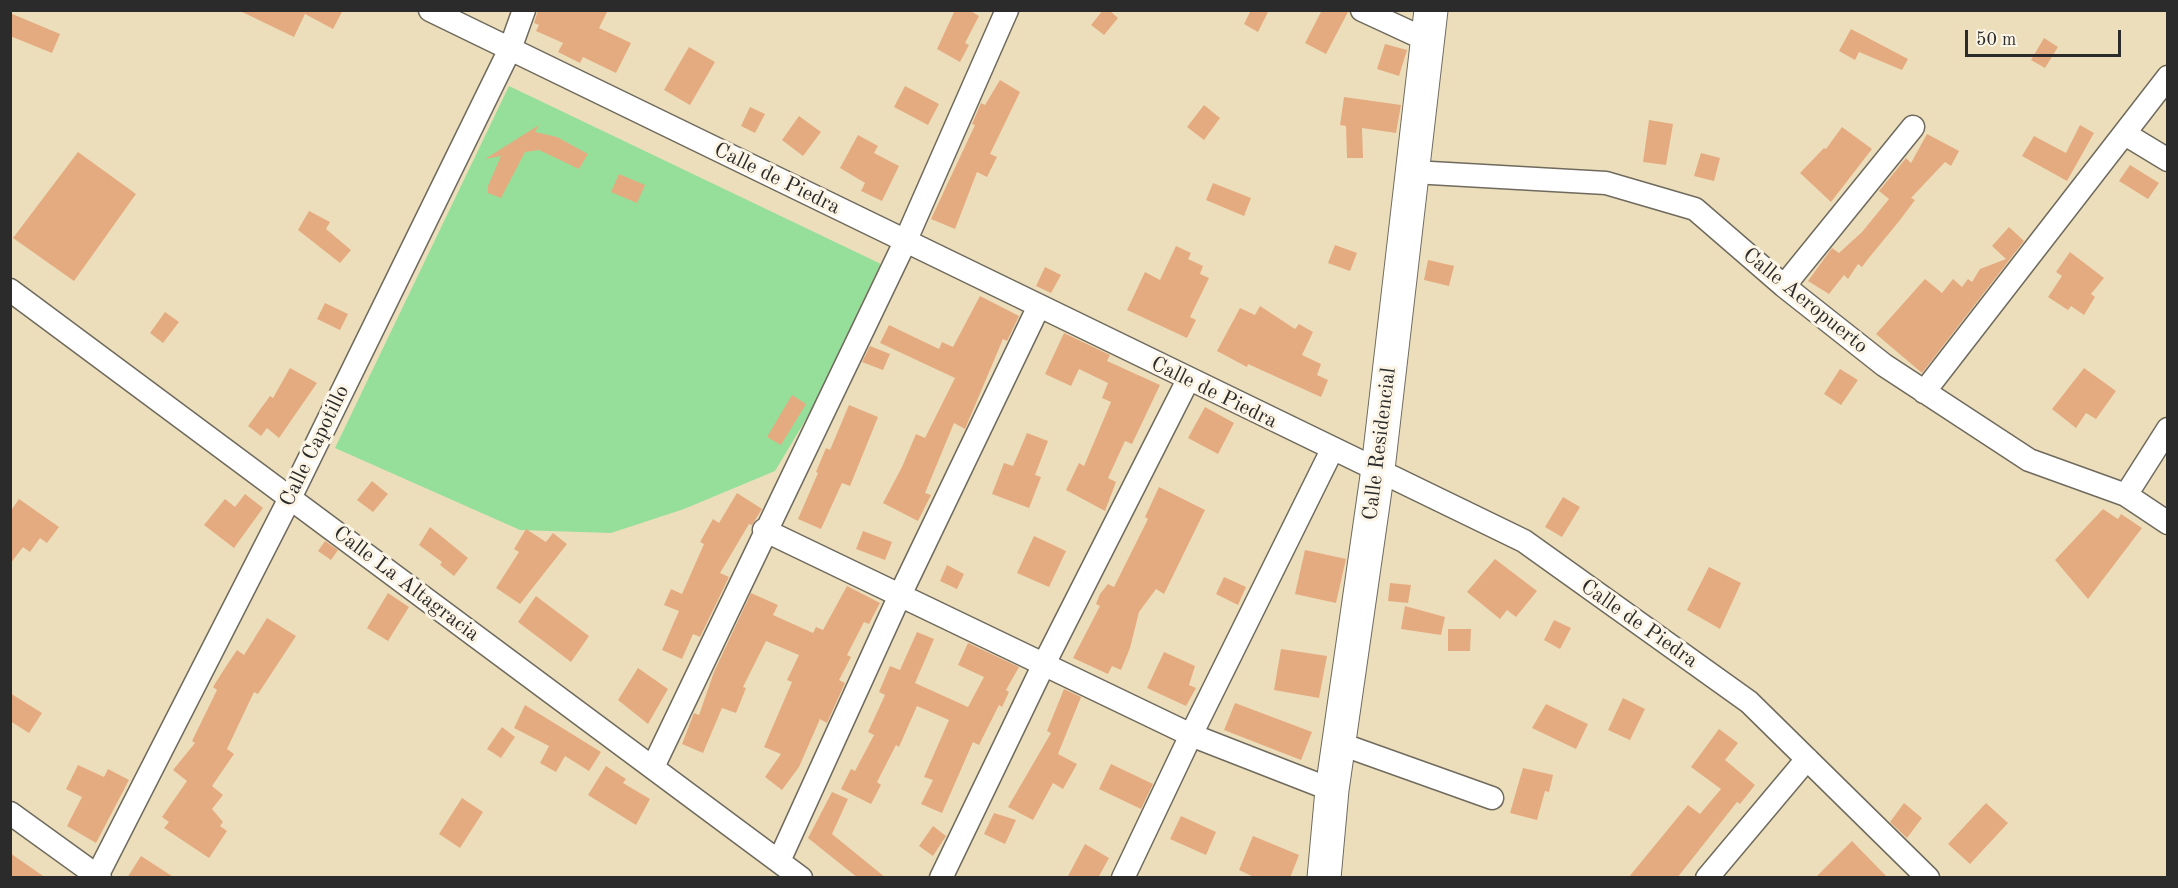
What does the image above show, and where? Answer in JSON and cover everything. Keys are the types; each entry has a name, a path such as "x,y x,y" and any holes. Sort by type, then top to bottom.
{"main road":[{"name":"Calle Residencial","path":"1323,878 1338,743 1378,469 1430,26"}],"street":[{"name":"Calle de Piedra","path":"430,10 1038,308 1332,450 1378,469 1524,541 1749,702 1928,878"},
{"name":"Calle Capotillo","path":"98,877 290,498 510,49 524,10"},
{"path":"653,767 764,530 905,242 1007,10"},
{"path":"1362,10 1430,26"},
{"path":"1924,392 2168,77"},
{"path":"1784,286 1913,126"},
{"path":"2124,134 2168,160"},
{"name":"Calle Aeropuerto","path":"1413,172 1606,183 1695,209 1784,286 1884,365 1924,392 2029,460 2126,495 2168,523"},
{"name":"Calle La Altagracia","path":"10,290 801,878"},
{"path":"779,861 900,595 1038,308"},
{"path":"941,878 1044,664 1188,380"},
{"path":"2126,495 2168,429"},
{"path":"1123,878 1332,450"},
{"path":"764,530 1191,735 1332,790"},
{"path":"1338,743 1492,798"},
{"path":"1707,878 1807,759"},
{"path":"10,813 98,877"}],"green space":[{"path":"509,86 881,264 814,406 775,471 684,509 611,533 520,530 335,448"}],"building":[{"path":"238,10 343,10 333,29 305,14 294,37"},
{"path":"538,10 608,10 599,28 631,43 616,73 583,57 580,63 558,52 563,43 536,31 539,25 534,23"},
{"path":"955,10 969,10 979,16 965,43 969,45 960,62 937,49"},
{"path":"1103,10 1109,10 1118,18 1104,35 1091,25"},
{"path":"1251,10 1269,10 1258,32 1244,24"},
{"path":"1322,10 1349,10 1326,54 1305,43"},
{"path":"10,13 60,34 52,53 10,36"},
{"path":"1851,29 1908,59 1902,70 1859,52 1855,60 1839,51"},
{"path":"2044,38 2058,47 2045,68 2031,60"},
{"path":"1385,44 1407,50 1399,76 1377,69"},
{"path":"689,47 715,62 690,105 664,90"},
{"path":"1000,80 1020,92 990,154 997,157 987,177 977,172 955,229 931,219 975,125 972,124 981,103 985,105"},
{"path":"905,86 939,104 928,125 894,107"},
{"path":"1344,97 1401,105 1396,133 1362,128 1363,158 1347,158 1346,126 1340,125"},
{"path":"1204,105 1220,118 1204,140 1187,127"},
{"path":"750,107 765,114 755,133 741,126"},
{"path":"799,116 821,132 803,156 782,140"},
{"path":"1649,120 1673,124 1666,165 1643,162"},
{"path":"539,125 535,132 557,137 588,154 579,169 539,150 525,152 501,198 488,193 488,186 501,156 485,159"},
{"path":"2080,125 2094,133 2067,181 2022,156 2034,136 2066,153"},
{"path":"1842,127 1872,149 1831,202 1800,173 1824,148 1826,149"},
{"path":"1927,134 1959,151 1951,166 1945,162 1911,198 1915,200 1900,220 1862,267 1858,264 1848,279 1844,275 1829,294 1808,281 1832,248 1839,253 1862,232 1889,199 1879,191 1906,158 1911,163"},
{"path":"858,135 878,146 874,153 899,166 882,201 861,191 865,183 840,168"},
{"path":"78,152 136,194 74,281 13,238"},
{"path":"1701,153 1720,158 1714,181 1694,176"},
{"path":"2130,165 2159,183 2148,199 2119,181"},
{"path":"619,174 645,185 637,203 611,192"},
{"path":"1213,183 1251,198 1244,216 1206,200"},
{"path":"309,211 330,222 326,229 351,250 340,263 298,230"},
{"path":"2009,227 2024,241 1922,373 1876,334 1925,279 1942,293 1953,279 1962,287 1968,279 1972,282 1980,269 2006,259 1992,246"},
{"path":"1335,245 1357,253 1350,271 1328,263"},
{"path":"1176,246 1191,253 1188,259 1203,266 1200,274 1209,278 1190,317 1196,320 1187,338 1127,310 1145,272 1160,280"},
{"path":"2070,252 2104,278 2091,294 2095,297 2084,315 2071,306 2068,310 2048,297 2062,276 2056,272"},
{"path":"1428,260 1454,266 1449,286 1424,280"},
{"path":"1045,267 1061,275 1051,293 1036,286"},
{"path":"980,296 1019,316 1007,341 1003,339 965,429 954,423 925,493 931,495 918,521 883,503 916,434 925,438 955,378 880,343 889,325 939,349 942,342 953,347"},
{"path":"325,303 348,314 340,330 317,319"},
{"path":"1260,306 1295,329 1299,324 1313,332 1302,355 1321,364 1317,375 1328,380 1321,397 1248,364 1247,367 1217,351 1240,308 1255,315"},
{"path":"165,312 179,322 163,343 150,333"},
{"path":"1064,333 1110,355 1107,361 1160,385 1132,444 1125,441 1108,478 1116,482 1105,511 1066,490 1079,463 1084,466 1111,402 1102,398 1108,383 1079,369 1071,386 1045,374"},
{"path":"870,346 890,354 883,370 862,362"},
{"path":"290,368 317,383 279,438 267,428 261,436 248,426 270,396 273,398"},
{"path":"2084,368 2116,391 2096,419 2086,413 2076,428 2052,409"},
{"path":"1840,369 1858,380 1841,405 1824,394"},
{"path":"792,395 806,404 781,445 767,437"},
{"path":"849,405 878,417 850,486 842,483 821,529 798,519 826,448 830,450"},
{"path":"1205,407 1234,423 1218,454 1188,438"},
{"path":"1027,433 1048,441 1035,475 1041,477 1029,508 992,494 1004,463 1013,466"},
{"path":"372,481 388,494 373,512 357,500"},
{"path":"1159,487 1205,510 1164,594 1156,589 1139,612 1130,648 1121,670 1112,666 1108,674 1073,658 1100,606 1096,604 1100,594 1108,584 1114,587 1148,519 1145,517"},
{"path":"737,493 762,509 752,525 749,524 720,573 729,577 700,637 693,634 682,659 662,650 679,611 664,605 671,589 682,594 704,544 700,542 713,519 719,523"},
{"path":"245,494 263,508 234,548 204,525 225,499 235,507"},
{"path":"1563,497 1580,507 1562,537 1545,527"},
{"path":"19,499 59,527 47,543 40,538 30,552 23,547 10,564 10,512"},
{"path":"2103,509 2118,519 2121,514 2142,528 2088,599 2055,560"},
{"path":"430,527 468,558 454,576 440,565 442,562 419,545"},
{"path":"526,529 546,542 553,533 567,544 520,604 496,588 519,552 514,549"},
{"path":"863,531 892,542 885,560 856,549"},
{"path":"1034,536 1066,551 1049,587 1017,573"},
{"path":"325,541 338,550 331,560 318,551"},
{"path":"1305,550 1346,559 1336,603 1295,594"},
{"path":"1495,559 1537,591 1516,617 1507,610 1500,619 1467,592"},
{"path":"947,565 964,574 957,589 940,581"},
{"path":"1709,567 1741,583 1720,629 1687,610"},
{"path":"1224,577 1246,587 1238,605 1216,594"},
{"path":"1390,583 1411,585 1408,603 1388,601"},
{"path":"847,586 880,603 869,624 864,622 847,655 851,657 839,680 845,683 827,723 820,719 799,767 782,790 765,777 781,754 764,747 792,682 787,680 799,655 766,641 743,687 746,688 736,713 722,708 703,753 682,744 694,713 699,715 714,672 751,593 778,605 773,615 813,633 816,627 823,630"},
{"path":"388,593 409,607 388,641 367,628"},
{"path":"536,596 589,636 571,662 518,622"},
{"path":"1405,606 1445,617 1441,635 1401,629"},
{"path":"267,618 296,636 258,694 254,692 227,749 234,754 212,786 223,795 212,809 223,822 220,826 227,831 209,858 164,828 169,822 162,817 187,781 173,770 195,743 192,741 217,690 213,687 237,650 244,655"},
{"path":"1554,620 1571,628 1560,649 1544,640"},
{"path":"1448,629 1471,629 1470,651 1448,651"},
{"path":"917,632 934,639 915,683 968,707 984,677 958,665 968,643 1019,667 1006,690 1009,692 1002,707 999,705 979,745 973,742 942,813 921,804 933,780 924,777 949,720 917,706 899,747 896,745 877,782 881,785 871,804 841,789 851,769 855,771 874,735 868,732 885,695 879,692 890,666 900,670"},
{"path":"1281,649 1327,656 1319,698 1274,690"},
{"path":"1164,652 1195,666 1189,685 1196,688 1186,706 1147,688"},
{"path":"638,668 668,689 648,724 618,700"},
{"path":"1064,689 1081,697 1058,754 1077,764 1063,789 1053,783 1033,820 1008,807 1051,733 1047,731"},
{"path":"10,693 42,713 29,733 10,721"},
{"path":"1623,698 1645,709 1630,740 1608,730"},
{"path":"1235,703 1312,732 1301,760 1224,730"},
{"path":"1546,704 1588,724 1576,749 1532,728"},
{"path":"525,705 601,752 589,771 565,756 556,772 540,763 549,746 514,728"},
{"path":"502,727 515,737 501,758 487,749"},
{"path":"1719,729 1738,743 1725,760 1755,785 1740,804 1737,802 1677,878 1628,878 1688,805 1700,814 1721,789 1691,767"},
{"path":"1111,764 1153,784 1141,809 1099,789"},
{"path":"78,765 104,777 108,769 129,780 96,843 67,826 82,797 66,789"},
{"path":"606,766 626,779 623,783 650,799 636,825 588,795"},
{"path":"1523,768 1553,775 1549,792 1545,791 1537,820 1510,813"},
{"path":"832,792 848,799 832,834 886,878 858,878 808,838"},
{"path":"462,798 483,812 460,848 439,834"},
{"path":"1904,803 1922,818 1907,838 1890,822"},
{"path":"1986,803 2008,823 1970,864 1948,844"},
{"path":"994,813 1016,820 1005,844 984,834"},
{"path":"1181,816 1216,832 1206,855 1170,839"},
{"path":"933,826 946,836 933,856 919,846"},
{"path":"1253,836 1299,855 1290,878 1256,878 1239,870"},
{"path":"1852,841 1888,878 1815,878"},
{"path":"1085,844 1109,858 1098,878 1067,878"},
{"path":"10,853 46,878 10,878"},
{"path":"141,856 175,878 127,878"}]}
